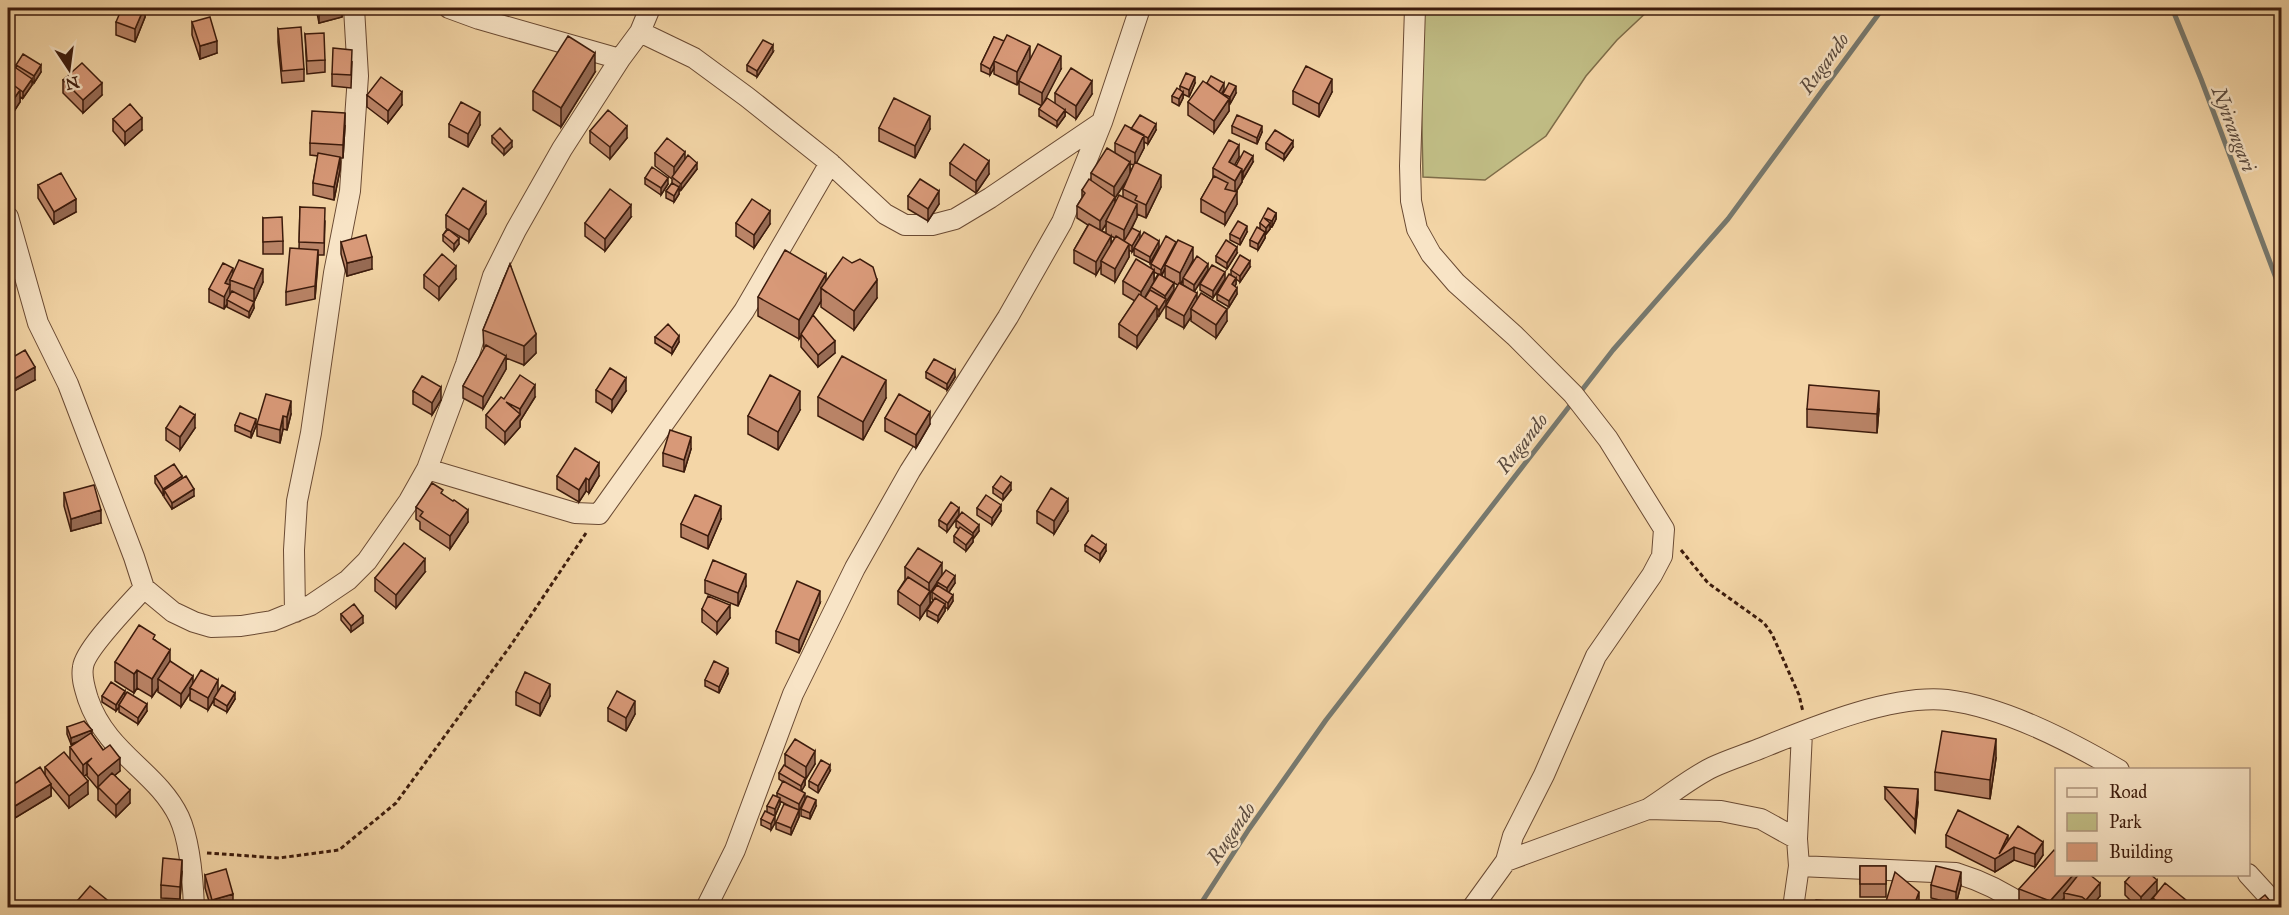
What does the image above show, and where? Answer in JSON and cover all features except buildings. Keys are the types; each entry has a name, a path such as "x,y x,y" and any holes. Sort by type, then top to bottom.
{"street":[{"path":"295,612 294,550 297,501 311,433 334,273 350,191 358,76 354,8"},
{"path":"449,8 479,19 620,59"},
{"path":"8,217 38,323 68,384 134,556 144,588 173,612 211,627 241,626 272,621 311,605 348,579 368,561 427,470 466,364 493,276 562,148 640,32 650,8"},
{"path":"706,908 735,850 794,694 832,613 886,511 1037,270 1062,222 1102,122 1140,8"},
{"path":"1415,8 1410,166 1411,201 1417,229 1431,254 1456,283 1515,336 1573,394 1608,439 1664,530 1662,556 1592,666 1544,775 1513,836 1506,861 1472,908"},
{"path":"640,32 694,58 830,163 885,214 905,225 932,225 955,219 1102,122"},
{"path":"427,470 575,513 599,514 744,311 830,163"},
{"path":"144,588 91,650 82,665 82,676 89,702 98,722 113,744 169,800 179,818 187,840 194,908"},
{"path":"1506,861 1648,809 1712,768 1802,732 1885,707 1918,701 1945,700 1970,704 2017,720 2115,768"},
{"path":"1794,908 1799,866 1797,839 1802,732"},
{"path":"1648,809 1721,811 1761,819 1797,839"},
{"path":"1799,866 1956,873 1978,880 2027,908"},
{"path":"2250,876 2279,908"}],"path":[{"path":"188,851 279,858 339,850 396,803 512,645 599,514"},
{"path":"1664,530 1708,583 1764,624 1772,634 1799,695 1804,716 1802,732"}],"green space":[{"path":"1423,8 1651,8 1617,40 1586,76 1546,136 1485,180 1423,177 1420,37"}],"waterway":[{"name":"Rugando","path":"1198,908 1249,829 1326,720 1613,350 1728,219 1883,8"},
{"name":"Nyirangari","path":"2172,8 2282,294"}]}
